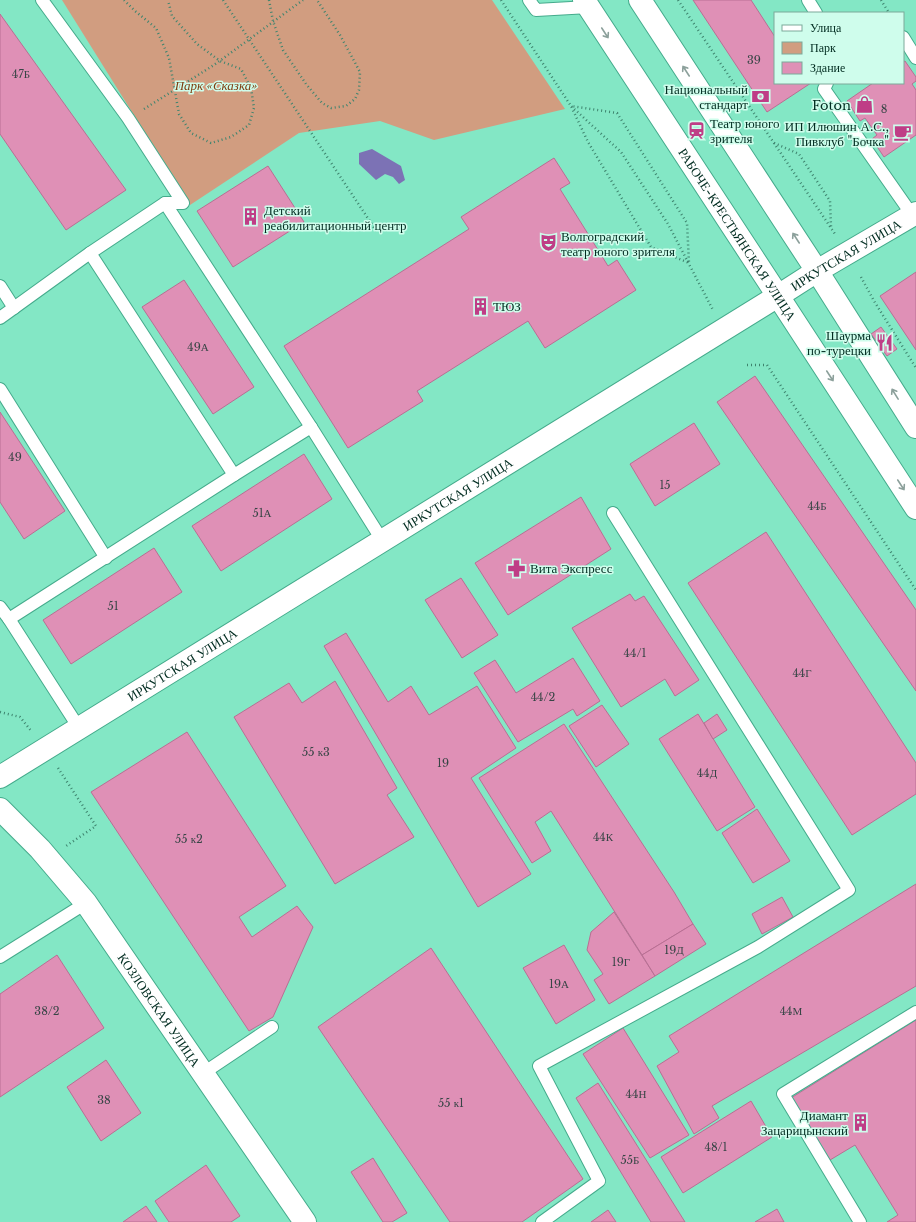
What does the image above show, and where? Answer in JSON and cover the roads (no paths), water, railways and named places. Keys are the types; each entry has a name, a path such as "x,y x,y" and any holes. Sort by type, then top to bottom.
{"street":[{"path":"640,0 817,271 916,427"},
{"name":"РАБОЧЕ-КРЕСТЬЯНСКАЯ УЛИЦА","path":"586,4 916,508"},
{"name":"ИРКУТСКАЯ УЛИЦА","path":"0,777 817,271 915,216"},
{"name":"КОЗЛОВСКАЯ УЛИЦА","path":"0,809 48,858 86,903 305,1222"}],"lane":[{"path":"0,318 90,253 165,203 183,203 128,118 42,0"},
{"path":"529,0 536,10 586,4"},
{"path":"808,0 815,12"},
{"path":"904,39 916,58"},
{"path":"826,84 824,89 915,216"},
{"path":"165,203 311,427 382,540"},
{"path":"90,253 234,475"},
{"path":"0,286 14,308"},
{"path":"0,389 106,558"},
{"path":"9,620 311,427"},
{"path":"542,1222 599,1181 539,1066 758,947 849,890 613,513"},
{"path":"0,607 79,728"},
{"path":"0,957 86,903"},
{"path":"860,1222 783,1094 916,1012"},
{"path":"202,1074 272,1028"}],"place":[{"name":"Национальный стандарт","path":"761,96"},
{"name":"Foton","path":"864,105"},
{"name":"Театр юного зрителя","path":"697,130"},
{"name":"ИП Илюшин А.С., Пивклуб \"Бочка\"","path":"902,133"},
{"name":"Детский реабилитационный центр","path":"251,217"},
{"name":"Волгоградский театр юного зрителя","path":"548,243"},
{"name":"ТЮЗ","path":"480,306"},
{"name":"Шаурма по-турецки","path":"884,342"},
{"name":"Вита Экспресс","path":"517,568"},
{"name":"Диамант Зацарицынский","path":"861,1122"}],"park label":[{"name":"Парк «Сказка»","path":"216,85"}]}
